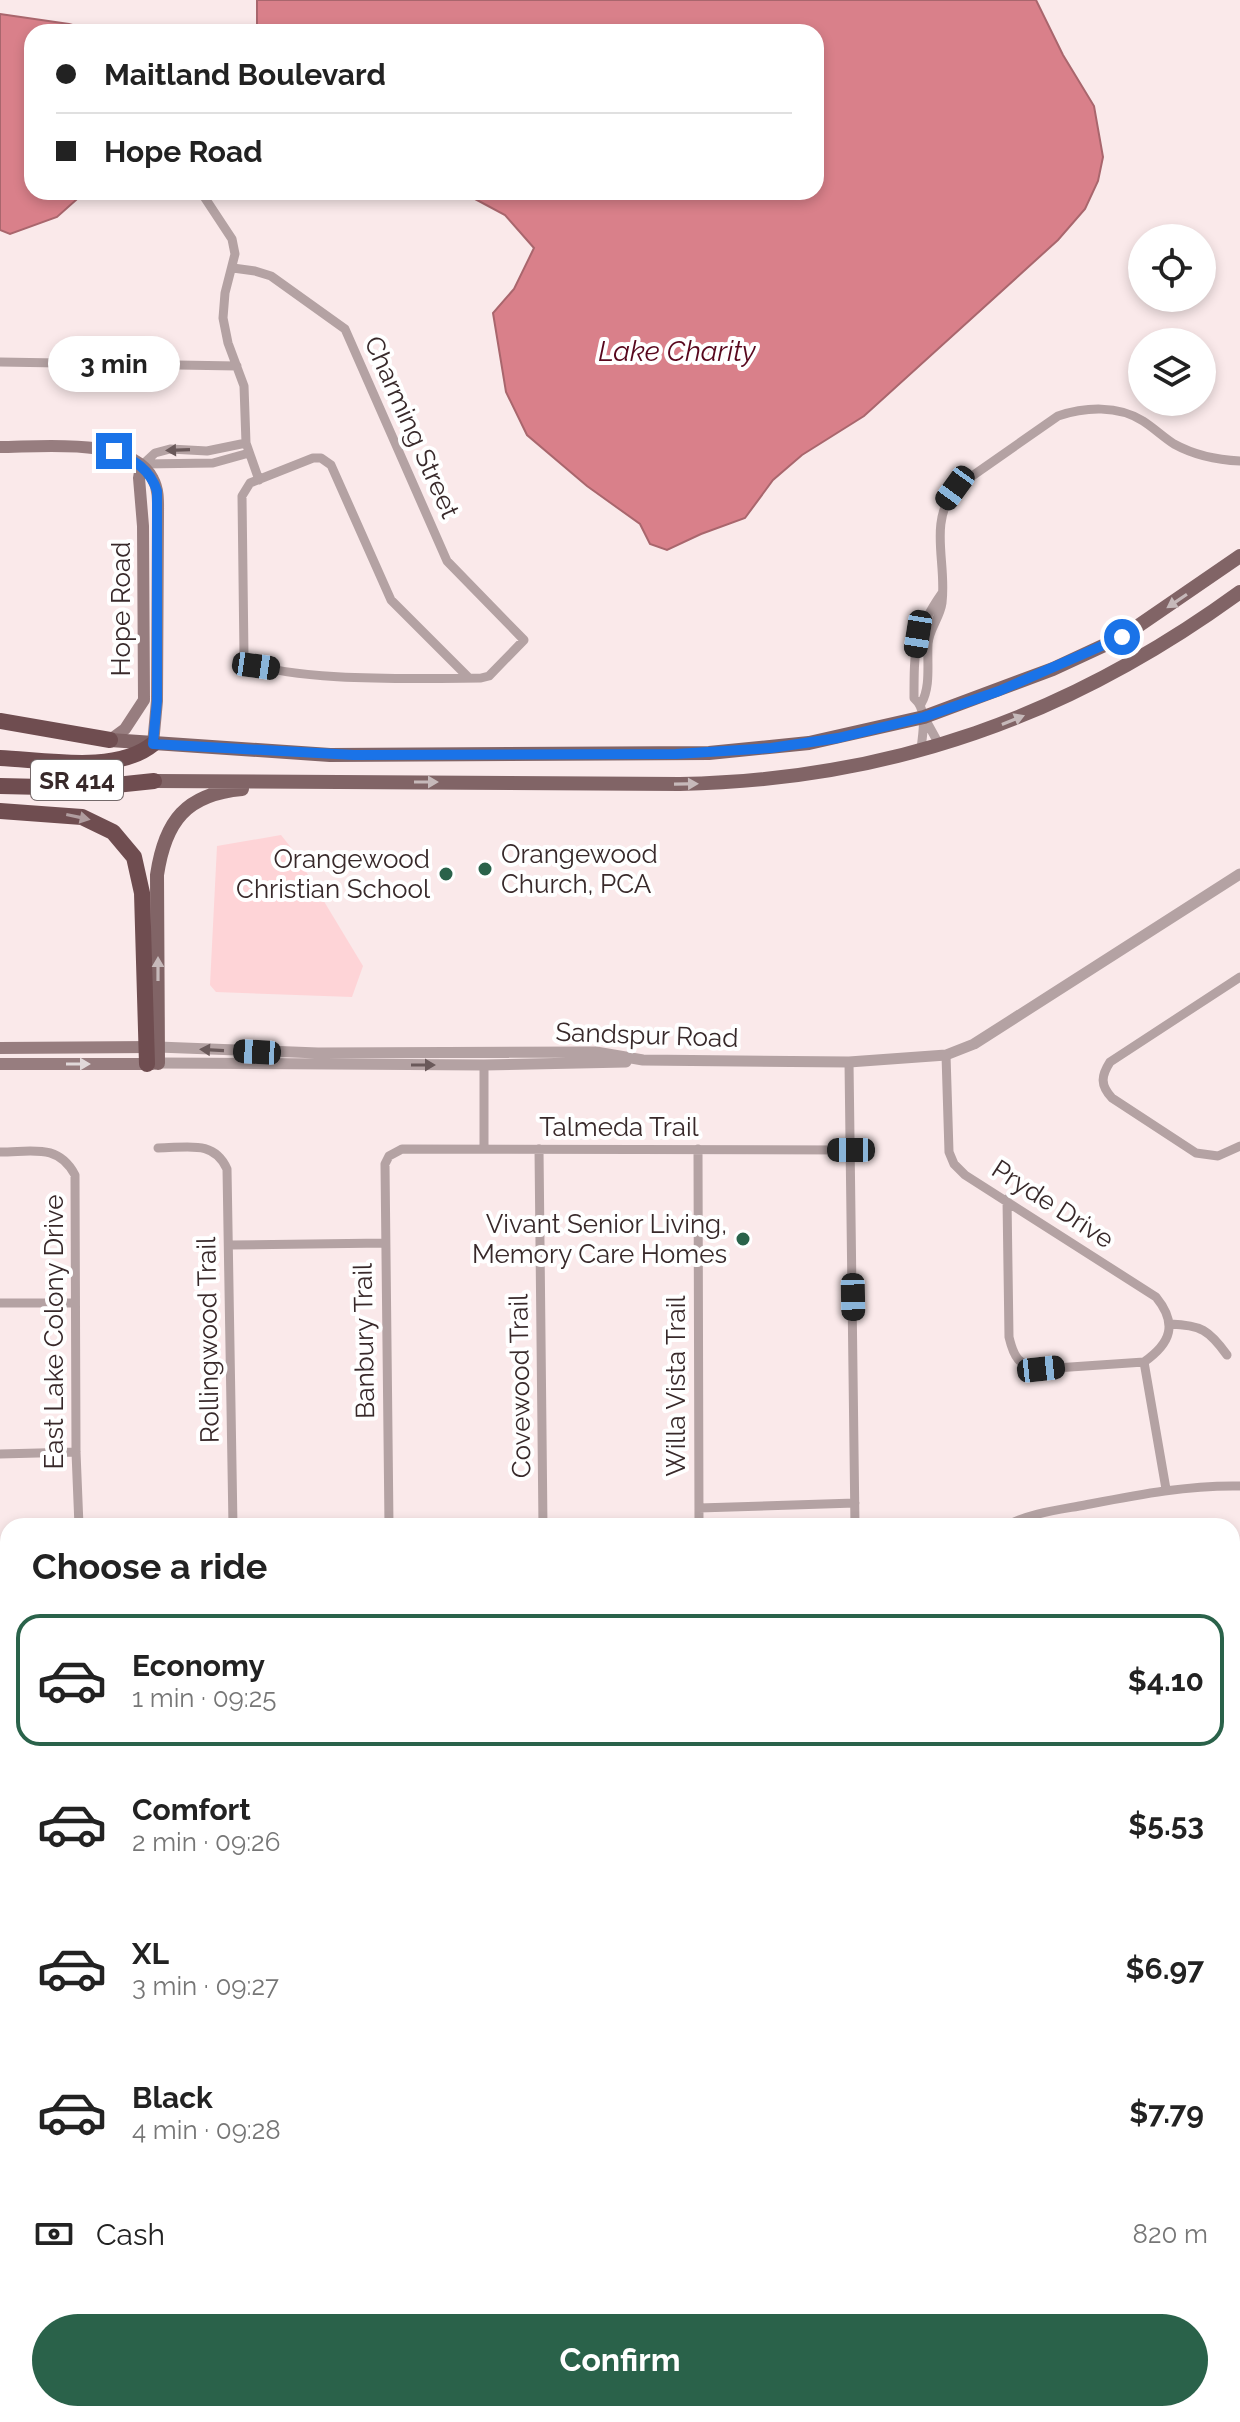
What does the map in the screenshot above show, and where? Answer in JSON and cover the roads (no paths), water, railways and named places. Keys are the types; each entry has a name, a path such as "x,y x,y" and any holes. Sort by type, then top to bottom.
{"highway":[{"name":"SR 414","path":"0,721 110,740"},
{"path":"0,758 110,763 136,756 153,744"},
{"name":"SR 414","path":"0,777 154,781"},
{"path":"0,786 87,788 154,781"},
{"path":"0,811 82,817 102,824 113,832 134,857 142,893 152,1055"}],"main road":[{"path":"0,447 100,448 143,465"},
{"name":"Hope Road","path":"110,740 125,729 144,700 143,526 139,478 143,465"},
{"name":"Hope Road","path":"143,465 152,476 158,501 157,701 153,744"},
{"name":"SR 414","path":"110,740 330,755 709,753 824,741 999,691 1122,637 1240,556"},
{"path":"921,751 1018,718 1106,678 1185,632 1240,592"},
{"name":"SR 414","path":"154,781 713,783 823,772 921,751"},
{"path":"152,1055 157,875 166,835 176,818 190,805 225,791 348,782"},
{"name":"Sandspur Road","path":"0,1048 152,1055"},
{"name":"Sandspur Road","path":"0,1064 152,1055"}],"street":[{"path":"206,200 232,239 235,254 225,293 223,318 228,343 244,386 248,448 259,480"},
{"name":"Charming Street","path":"233,268 271,276 345,329 447,561 524,640 489,676 469,678"},
{"path":"0,362 237,366"},
{"path":"940,746 914,698 914,660 918,634 926,615 943,590 940,517 945,502 955,488 1058,416 1076,410 1119,411 1141,420 1193,453 1240,461"},
{"path":"143,465 213,463 248,448"},
{"path":"143,465 155,453 170,449 207,451 248,448"},
{"path":"313,458 321,458 331,465 391,600 469,678 342,677 256,666 248,662 242,647 242,496 250,483 313,458"},
{"path":"921,751 922,711"},
{"name":"Sandspur Road","path":"152,1055 317,1064 596,1052 643,1060 849,1062 946,1055 974,1044 1240,874"},
{"path":"1240,977 1110,1062 1102,1079 1104,1089 1112,1098 1196,1153 1207,1157 1218,1156 1240,1146"},
{"name":"Sandspur Road","path":"152,1055 303,1053 484,1059"},
{"name":"Pryde Drive","path":"946,1055 949,1152 954,1164 965,1175 1156,1297 1167,1310 1170,1324"},
{"path":"484,1059 484,1148"},
{"path":"849,1062 855,1518"},
{"name":"Rollingwood Trail","path":"158,1148 207,1147 221,1155 227,1169 233,1518"},
{"name":"Talmeda Trail","path":"389,1156 402,1149 851,1150"},
{"name":"Covewood Trail","path":"539,1149 543,1518"},
{"name":"Willa Vista Trail","path":"698,1149 699,1518"},
{"name":"East Lake Colony Drive","path":"0,1152 55,1152 67,1160 75,1175 79,1518"},
{"name":"Banbury Trail","path":"389,1156 385,1164 389,1518"},
{"path":"1007,1199 1009,1337 1013,1352 1026,1367 1041,1369 1144,1362 1158,1352 1167,1340 1170,1324 1191,1325 1205,1330 1227,1355"},
{"path":"229,1245 385,1243"},
{"path":"0,1303 75,1303"},
{"path":"1144,1362 1166,1489"},
{"path":"0,1454 76,1452"},
{"path":"1027,1518 1166,1489 1204,1485 1240,1486"},
{"path":"699,1508 855,1503"}],"water":[{"name":"Lake Charity","path":"257,0 1036,0 1063,55 1094,106 1103,157 1098,181 1085,209 1058,240 864,416 802,455 773,480 745,518 667,550 650,544 640,524 587,486 527,435 506,392 493,313 514,289 534,248 505,215 477,200 824,200 824,24 257,24"},
{"path":"0,14 69,24 24,24 24,200 76,200 57,217 10,234 0,230"}],"place":[{"name":"Orangewood Church, PCA","path":"485,869"},
{"name":"Orangewood Christian School","path":"446,874"},
{"name":"Vivant Senior Living, Memory Care Homes","path":"743,1239"}]}
